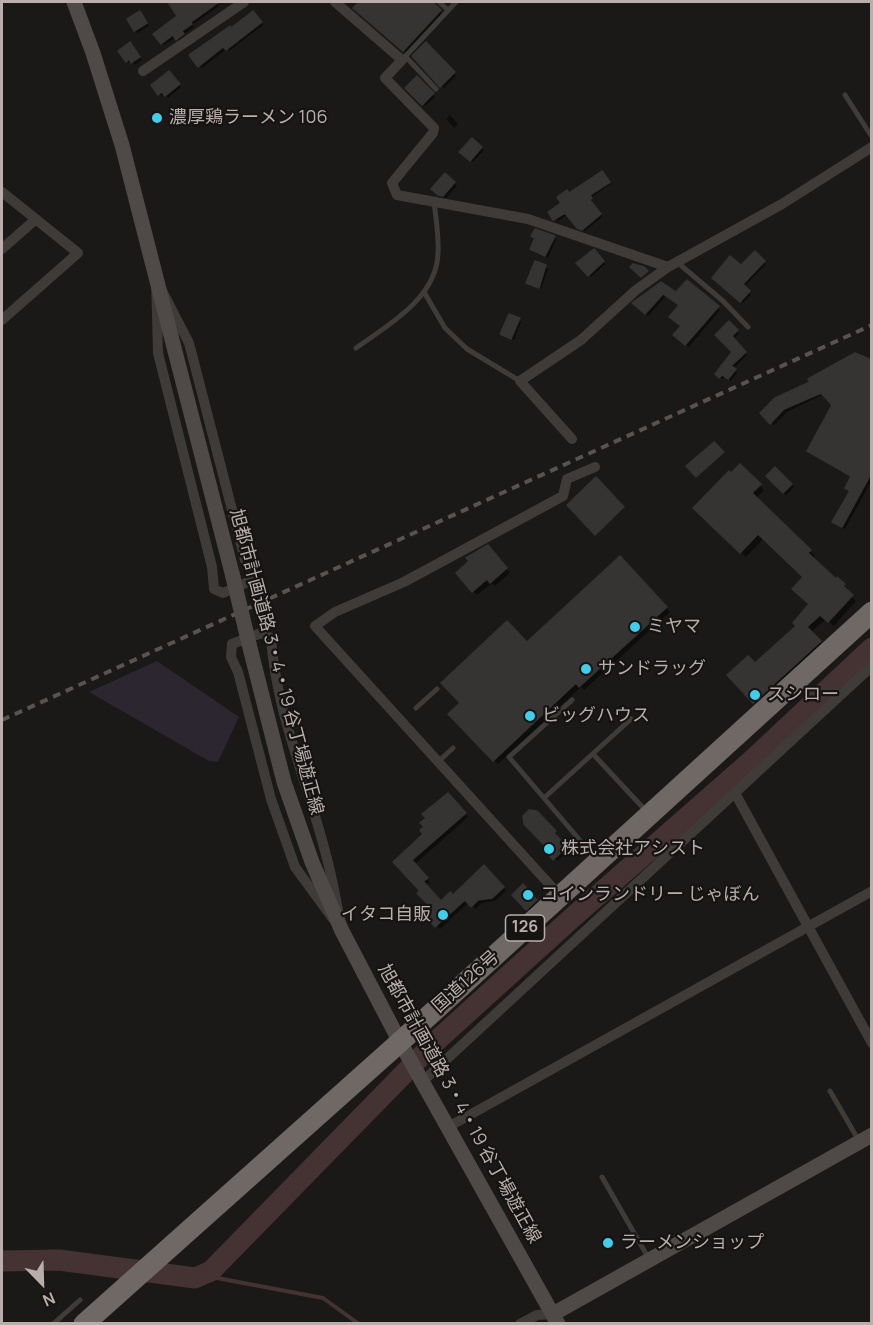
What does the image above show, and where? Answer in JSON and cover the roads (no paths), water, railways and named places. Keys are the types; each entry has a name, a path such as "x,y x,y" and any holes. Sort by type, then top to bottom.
{"highway":[{"name":"国道126号","path":"84,1323 176,1242 405,1050 560,897 650,814 684,776 872,612"}],"street":[{"name":"旭都市計画道路 3・4・19 谷丁場遊正線","path":"74,2 122,145 284,782 312,862 342,931 405,1050 555,1319"},
{"path":"143,70 244,2"},
{"path":"335,2 404,58 385,78 434,128 433,134 392,183 397,195 528,219 673,264"},
{"path":"572,439 520,381 581,340 636,290 673,264 782,204 872,147"},
{"path":"2,192 78,253 2,320"},
{"path":"2,249 36,219"},
{"path":"156,279 189,343 245,560 253,574 248,582 223,593 214,589 212,567 158,353 156,279"},
{"path":"560,897 315,626 335,612 404,582 563,496 567,479 595,467"},
{"path":"261,633 271,638 274,671 301,774 326,855 342,931 295,867 271,799 238,672 231,657 232,644 261,633"},
{"path":"422,1079 872,666"},
{"path":"735,792 872,1043"},
{"path":"448,1127 872,891"},
{"path":"520,1323 537,1315 555,1319 649,1260 866,1139"}],"lane":[{"path":"439,2 448,10"},
{"path":"436,88 404,58 456,2"},
{"path":"845,94 872,137"},
{"path":"356,348 409,308 424,292 439,254 434,202"},
{"path":"673,264 723,301 748,327"},
{"path":"424,292 445,328 467,349 520,381"},
{"path":"416,708 437,689"},
{"path":"572,700 509,756 598,862"},
{"path":"544,798 631,719"},
{"path":"438,762 453,748"},
{"path":"593,754 650,814"},
{"path":"830,1091 866,1139"},
{"path":"602,1177 649,1260"},
{"path":"53,1323 60,1321 80,1300"}],"waterway":[{"path":"2,1261 59,1260 195,1278 211,1271 433,1044 573,917 750,762 872,648"},
{"path":"201,1275 323,1298 359,1324"}],"railway":[{"path":"2,720 872,325"}],"place":[{"name":"濃厚鶏ラーメン 106","path":"157,118"},
{"name":"ミヤマ","path":"635,627"},
{"name":"サンドラッグ","path":"586,669"},
{"name":"スシロー","path":"755,695"},
{"name":"ビッグハウス","path":"530,716"},
{"name":"株式会社アシスト","path":"549,849"},
{"name":"コインランドリー じゃぼん","path":"528,895"},
{"name":"イタコ自販","path":"443,915"},
{"name":"ラーメンショップ","path":"608,1243"}]}
